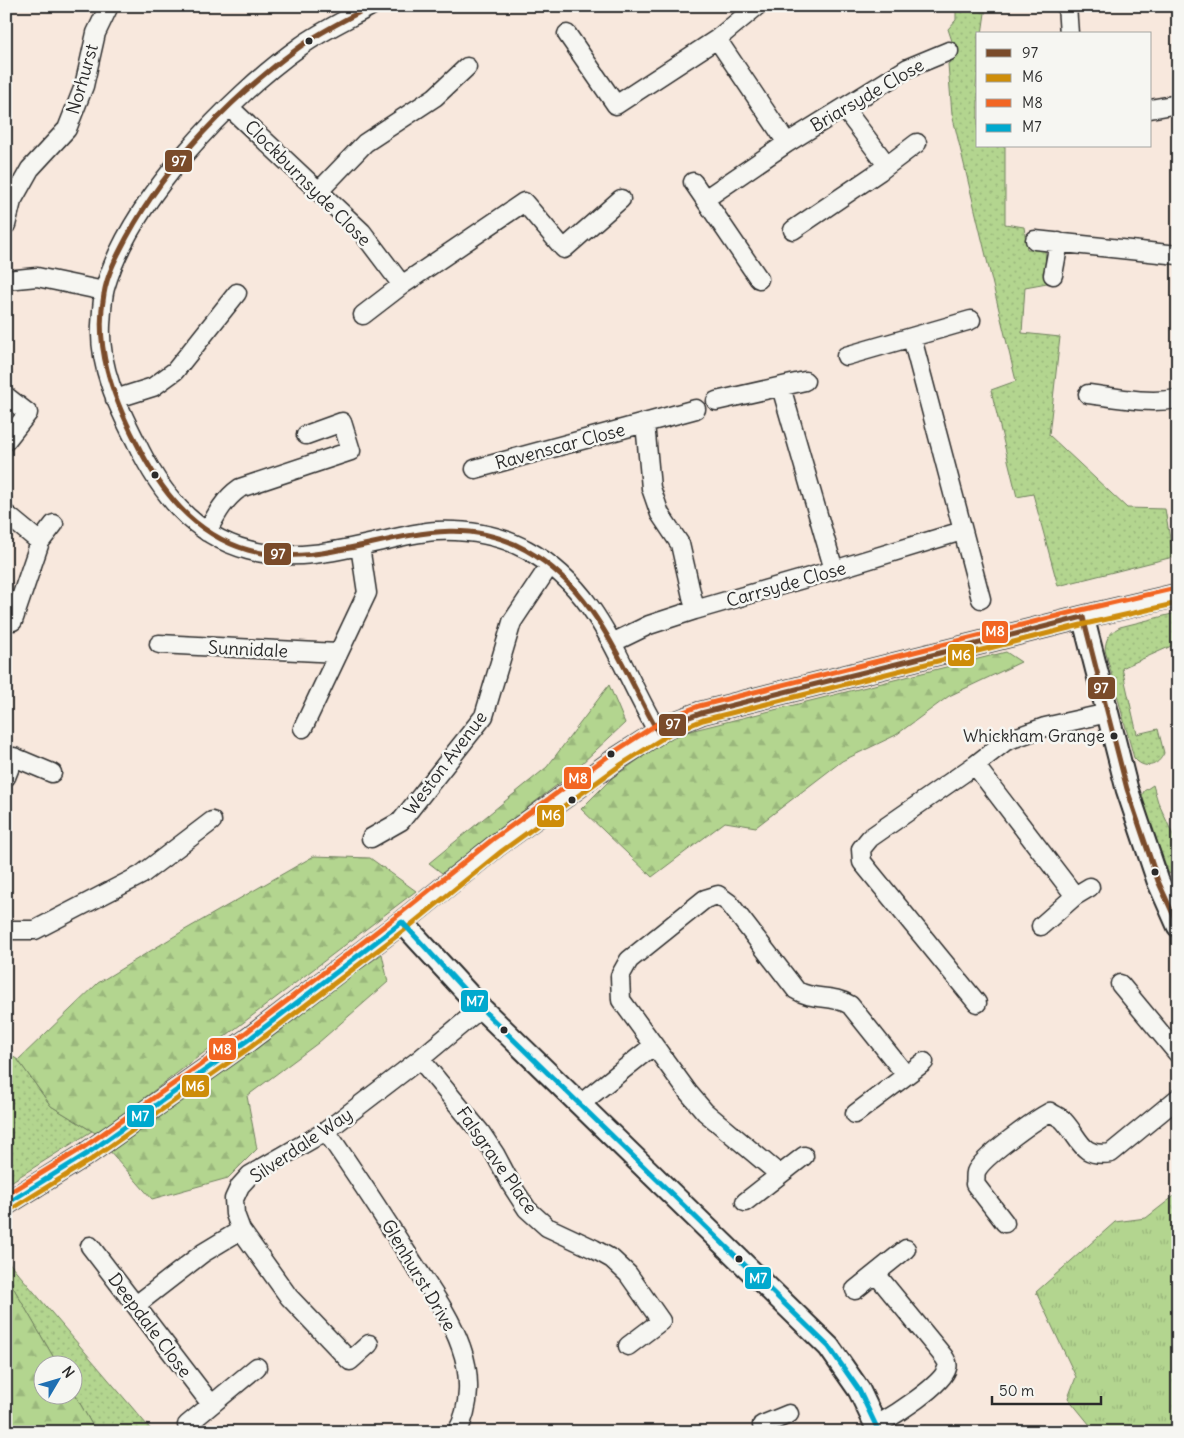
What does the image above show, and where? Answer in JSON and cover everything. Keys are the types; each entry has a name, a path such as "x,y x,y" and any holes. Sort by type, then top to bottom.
{"street":[{"name":"Norhurst","path":"6,225 12,201 30,169 67,130 84,86 96,32 109,6"},
{"path":"371,6 326,30 300,47 230,107 184,156 140,214 115,260 104,291 101,327 103,356 115,399 143,456 159,484 176,506 206,532 246,550 291,556 316,554 436,531 482,534 527,550 550,565 574,585 595,614 658,732"},
{"path":"566,34 616,105 717,39 757,6"},
{"path":"1067,6 1069,32"},
{"path":"717,39 787,143"},
{"name":"Briarsyde Close","path":"705,199 787,143 908,68 949,51"},
{"path":"319,192 365,143 435,97 466,67"},
{"path":"1152,108 1178,104"},
{"name":"Clockburnsyde Close","path":"230,107 362,232 402,285"},
{"path":"844,108 888,165"},
{"path":"793,230 917,143"},
{"path":"693,182 759,279"},
{"path":"363,315 402,285 524,202 564,249 620,199"},
{"path":"1035,240 1178,255"},
{"path":"1054,274 1060,242"},
{"path":"7,276 37,277 104,291"},
{"path":"115,399 153,387 175,371 237,292"},
{"path":"846,356 971,320"},
{"path":"912,338 981,599"},
{"path":"716,401 805,381"},
{"path":"781,387 834,570"},
{"path":"1088,394 1129,400 1168,401 1178,399"},
{"path":"6,396 28,413 6,441"},
{"name":"Ravenscar Close","path":"475,469 696,409"},
{"path":"206,532 224,502 240,488 352,451 342,422 306,434"},
{"name":"Ravenscar Close","path":"645,423 651,488 660,514 680,544 695,610"},
{"path":"6,514 40,542"},
{"path":"12,621 40,542 54,524"},
{"name":"Carrsyde Close","path":"612,643 649,625 695,610 962,531"},
{"path":"303,728 367,593 360,546"},
{"name":"Weston Avenue","path":"371,838 401,821 484,716 512,622 550,565"},
{"path":"6,1204 88,1153 240,1046 402,922 497,845 618,758 658,732 701,713 1178,595"},
{"path":"1083,617 1127,789 1158,881 1178,926"},
{"name":"Sunnidale","path":"159,644 338,653"},
{"path":"977,1004 862,862 861,849 870,838 975,765 1006,741 1045,727 1108,713"},
{"path":"6,777 14,756 52,773"},
{"path":"975,765 1075,896"},
{"path":"6,930 35,930 141,875 212,821"},
{"path":"1041,926 1075,896 1090,887"},
{"path":"779,1174 705,1112 688,1092 621,1000 620,976 629,960 705,899 718,895 729,903 796,990 811,997 834,998 850,1005 906,1075"},
{"path":"402,922 481,1008 829,1347 859,1390 878,1428 932,1387 945,1373 948,1362 876,1274"},
{"path":"1120,984 1178,1054"},
{"name":"Silverdale Way","path":"368,1344 350,1361 289,1297 241,1230 234,1214 234,1199 240,1186 250,1175 326,1131 420,1059 481,1008"},
{"path":"579,1105 654,1045"},
{"name":"Falsgrave Place","path":"420,1059 481,1133 527,1209 547,1228 612,1259 628,1274 661,1321 628,1346"},
{"path":"855,1114 924,1062"},
{"path":"1005,1223 975,1184 976,1172 985,1160 1038,1118 1050,1112 1062,1119 1087,1151 1097,1155 1111,1153 1178,1098"},
{"name":"Glenhurst Drive","path":"326,1131 361,1181 440,1303 462,1348 469,1385 462,1422 457,1432"},
{"path":"744,1202 804,1156"},
{"path":"136,1305 203,1253 241,1230"},
{"name":"Deepdale Close","path":"90,1246 211,1404"},
{"path":"855,1290 906,1249"},
{"path":"187,1425 257,1367"},
{"path":"765,1432 762,1425 789,1414"}],"green space":[{"path":"956,6 986,6 982,32 976,32 976,148 1005,148 1005,224 1024,227 1027,249 1045,249 1047,283 1025,287 1022,333 1060,337 1049,435 1127,508 1165,509 1173,557 1058,586 1033,494 1017,497 991,390 1016,381 952,114 948,64 957,56 948,29 956,20"},
{"path":"1176,613 1178,643 1122,668 1137,734 1158,729 1164,753 1155,764 1146,765 1134,758 1105,646 1109,636 1120,627"},
{"path":"1006,652 1021,662 949,696 896,735 842,761 756,827 725,822 652,877 581,809 612,778 674,735"},
{"path":"609,685 625,723 565,779 442,873 429,863 547,767"},
{"path":"1153,785 1158,802 1178,846 1178,870 1169,874 1141,798 1144,791"},
{"path":"314,856 370,858 416,891 97,1134 51,1106 18,1060 98,983 183,931"},
{"path":"382,954 388,982 318,1043 247,1096 257,1149 228,1178 152,1199 108,1149"},
{"path":"6,1052 18,1060 51,1106 92,1131 6,1185"},
{"path":"1178,1193 1178,1417 1164,1432 1093,1432 1094,1430 1068,1398 1076,1377 1036,1292 1115,1222 1146,1218"},
{"path":"6,1259 153,1432 96,1432 81,1406 82,1356 53,1356 6,1275"},
{"path":"6,1275 53,1356 32,1356 32,1406 81,1406 96,1432 6,1432"}],"transit line":[{"name":"97","path":"371,6 309,40 275,65 250,86 203,132 143,209 110,272 105,287 101,333 107,370 119,407 145,460 167,493 180,508 211,533 228,543 248,550 283,555 318,554 422,534 457,531 491,536 526,550 550,566 589,607 618,656 658,732 701,713 1083,617 1127,789 1158,881 1178,925"},
{"name":"M8","path":"6,1195 84,1147 244,1034 493,839 614,752 665,719 699,706 1176,588"},
{"name":"M6","path":"10,1210 92,1159 252,1046 407,928 502,851 622,764 671,733 703,720 1085,624 1178,603"},
{"name":"M7","path":"6,1204 88,1153 248,1040 402,922 481,1008 829,1347 859,1390 879,1432"}],"place":[{"name":"Whickham Grange","path":"1114,736"}]}
